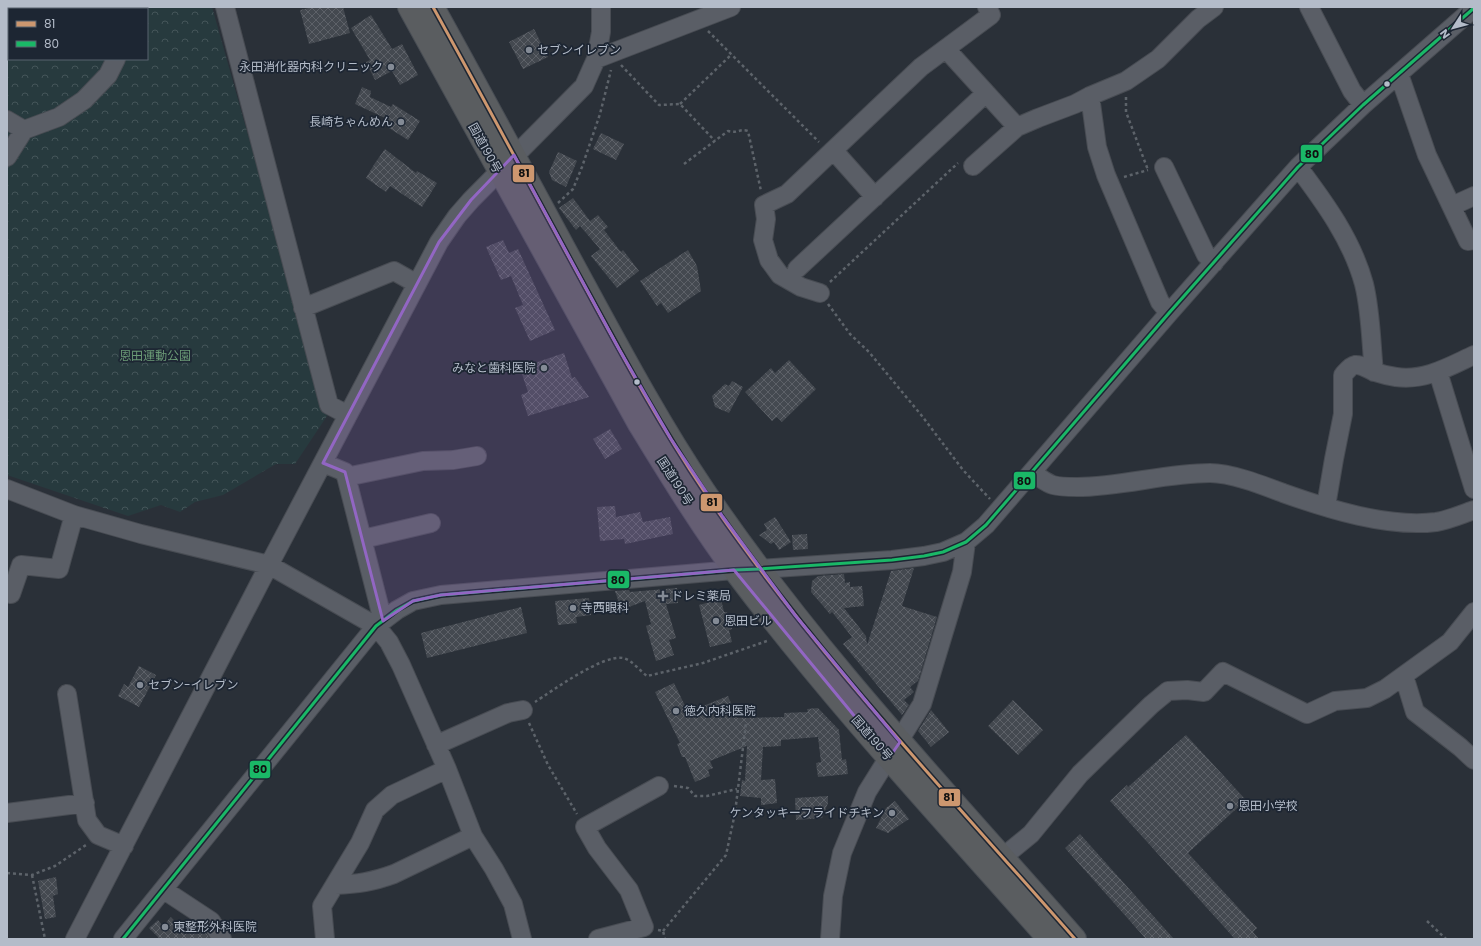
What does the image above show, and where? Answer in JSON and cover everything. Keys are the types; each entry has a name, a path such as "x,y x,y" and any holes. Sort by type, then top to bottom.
{"highway":[{"name":"国道190号","path":"409,7 498,172 639,424 670,474 734,570 792,644 895,750 1003,857 1076,939"},
{"name":"国道190号","path":"433,7 619,349 671,439 704,490 760,569 842,674 895,750 1049,939"}],"street":[{"path":"225,7 329,405 348,415"},
{"path":"601,7 603,57"},
{"path":"75,939 269,565 417,284 448,229 471,200 584,86 603,57 731,7"},
{"path":"820,293 801,287 780,275 769,260 763,240 766,219 764,205 787,194 921,67 991,15 987,7"},
{"path":"967,163 1017,127 1075,104 1126,81 1158,59 1198,19 1214,7"},
{"path":"1309,7 1352,91 1363,105"},
{"path":"123,939 380,624 397,610 413,601 441,595 734,570 892,560 944,552 966,542 986,525 1169,313 1298,167 1363,105 1474,8"},
{"path":"946,49 1017,127"},
{"path":"7,157 24,130 59,117 84,100 108,75 116,60"},
{"path":"1399,74 1428,155 1468,241 1474,240"},
{"path":"797,269 986,93"},
{"path":"1090,96 1097,147 1109,181 1160,302 1169,313"},
{"path":"7,120 24,130"},
{"path":"832,152 875,197"},
{"path":"1298,167 1329,210 1340,228 1355,259 1364,284 1369,310 1374,372"},
{"path":"1156,169 1206,255 1214,263"},
{"path":"1452,206 1474,196"},
{"path":"303,308 394,271 417,284"},
{"path":"1326,506 1343,414 1343,375 1355,365 1365,367 1374,372 1395,377 1418,378 1438,372 1474,355"},
{"path":"1438,372 1474,489"},
{"path":"346,476 423,460 453,460 477,456"},
{"path":"323,463 345,472 362,539 380,624 401,665 447,769 473,836 494,869 513,904 522,939"},
{"path":"1032,473 1053,485 1088,487 1185,474 1212,473 1245,479 1346,513 1375,519 1418,523 1438,522 1474,510"},
{"path":"7,489 74,515 140,534 269,565 380,624"},
{"path":"11,594 21,565 59,569 74,515"},
{"path":"362,539 431,523"},
{"path":"830,939 833,896 842,853 867,792 895,750 922,704 962,572 966,542"},
{"path":"1003,857 1032,834 1080,774 1151,705 1168,691 1187,690 1204,692 1224,672 1307,714 1335,701 1367,698 1386,690 1450,642 1474,612"},
{"path":"1404,676 1415,712 1460,747 1474,760"},
{"path":"67,694 87,820 98,835 124,846"},
{"path":"436,745 508,713 523,710"},
{"path":"325,939 322,906 360,843 375,810 392,795 447,769"},
{"path":"598,939 644,927 629,890 597,848 585,826 659,786"},
{"path":"7,813 85,802"},
{"path":"335,885 360,884 381,879 473,836"},
{"path":"164,890 211,922 222,939"}],"path":[{"path":"697,20 832,152"},
{"path":"603,57 659,105 680,104 732,54"},
{"path":"546,214 573,189 582,167 600,114 611,70 603,57"},
{"path":"1109,181 1156,169 1126,112 1126,81"},
{"path":"680,104 715,141"},
{"path":"684,164 728,131 734,133 744,129 748,131 764,205"},
{"path":"967,163 838,273 820,293 850,334 869,352 922,416 963,470 1000,509"},
{"path":"585,826 548,765 523,710 587,670 615,658 623,658 629,661 647,676 703,663 773,640"},
{"path":"663,931 726,855 735,813 746,723"},
{"path":"659,786 688,788 695,796 707,796 738,790"},
{"path":"7,874 32,875 55,866 82,849 98,835"},
{"path":"32,875 45,939"},
{"path":"1427,921 1446,939"}],"highlighted area":[{"path":"514,155 619,349 671,439 723,517 795,615 900,742 889,758 734,570 441,595 413,601 383,621 345,472 323,463 439,242 471,200"}],"green space":[{"name":"恩田運動公園","path":"7,7 212,7 327,416 295,464 276,464 223,495 195,502 180,512 161,505 128,516 7,475"}],"building":[{"path":"313,7 343,7 350,33 309,44 300,10"},
{"path":"371,15 392,49 402,44 418,75 400,85 392,71 375,80 366,62 370,60 351,28"},
{"name":"セブンイレブン","path":"534,29 548,57 523,69 509,42"},
{"path":"362,87 371,91 370,97 391,107 393,104 420,121 408,140 381,123 385,118 355,104"},
{"path":"601,133 624,144 616,160 593,149"},
{"path":"385,149 416,173 417,171 437,183 422,207 390,186 386,192 366,178"},
{"path":"558,152 577,161 566,187 552,180 549,172"},
{"path":"573,198 590,221 598,215 608,227 604,230 621,252 623,250 639,271 617,288 591,256 600,249 580,226 576,230 559,208"},
{"path":"503,240 509,253 518,249 555,330 530,341 515,308 523,305 511,276 501,280 486,247"},
{"path":"688,250 697,266 701,291 668,313 661,303 657,306 640,281"},
{"path":"564,353 572,378 575,377 589,397 528,416 521,395 528,392 520,368"},
{"path":"789,360 816,389 782,422 777,417 772,421 745,392 771,368 775,373"},
{"path":"732,381 743,387 729,413 715,407 712,396 725,384 729,386"},
{"path":"610,429 622,449 605,459 593,439"},
{"path":"615,506 616,517 640,512 643,522 670,517 673,534 625,544 624,539 600,541 597,507"},
{"path":"775,517 791,542 779,550 774,542 771,544 759,535 767,530 764,524"},
{"path":"807,534 808,549 793,550 792,535"},
{"path":"914,568 902,606 937,617 918,681 910,687 914,692 904,700 909,705 902,715 843,644 852,637 832,612 830,614 811,592 812,581 818,576 844,574 845,583 850,582 850,587 862,586 864,606 844,608 866,636 867,645 891,571"},
{"path":"677,588 678,603 666,604 676,638 669,640 674,655 656,661 646,626 651,624 645,601 626,608 624,604 620,606 615,591 629,590 630,592"},
{"name":"寺西眼科","path":"589,598 591,615 576,617 577,623 558,625 555,601"},
{"name":"恩田ビル","path":"721,599 724,612 727,612 732,629 729,630 732,642 710,647 699,605"},
{"path":"521,607 527,633 427,658 421,633"},
{"name":"セブン-イレブン","path":"139,666 156,675 139,707 118,696 124,684 128,687"},
{"path":"674,683 688,712 728,696 737,718 784,717 784,713 808,712 807,709 818,708 839,730 842,760 846,759 848,774 818,777 816,763 821,762 818,737 781,740 781,746 763,747 761,780 775,779 777,803 761,805 761,798 740,796 742,780 745,781 747,746 710,761 713,768 708,770 710,776 695,782 685,757 682,757 677,744 680,743 655,692"},
{"path":"1013,700 1043,730 1018,755 988,726"},
{"path":"931,710 949,732 931,747 918,731"},
{"path":"1186,735 1246,800 1188,853 1257,928 1253,932 1259,939 1235,939 1110,801 1127,785 1128,787"},
{"path":"828,796 828,803 822,818 796,820 795,798"},
{"path":"895,801 909,819 888,833 876,828 886,808"},
{"path":"1080,834 1174,939 1146,939 1065,848"},
{"path":"56,877 58,894 53,896 56,917 45,919 38,881"},
{"name":"東整形外科医院","path":"171,917 185,932 197,924 203,928 210,939 160,939 149,928 158,920 163,926"}],"transit line":[{"name":"81","path":"433,7 626,362 671,440 704,491 790,608 882,721 1075,939"},
{"name":"80","path":"123,939 376,626 397,610 413,601 441,595 734,570 892,560 943,552 966,542 986,525 1169,313 1298,167 1363,105 1474,8"}],"place":[{"name":"セブンイレブン","path":"529,50"},
{"name":"永田消化器内科クリニック","path":"391,67"},
{"name":"長崎ちゃんめん","path":"401,122"},
{"name":"みなと歯科医院","path":"544,368"},
{"name":"ドレミ薬局","path":"663,596"},
{"name":"寺西眼科","path":"573,608"},
{"name":"恩田ビル","path":"716,621"},
{"name":"セブン-イレブン","path":"140,685"},
{"name":"徳久内科医院","path":"676,711"},
{"name":"恩田小学校","path":"1230,806"},
{"name":"ケンタッキーフライドチキン","path":"892,813"},
{"name":"東整形外科医院","path":"165,927"}]}
